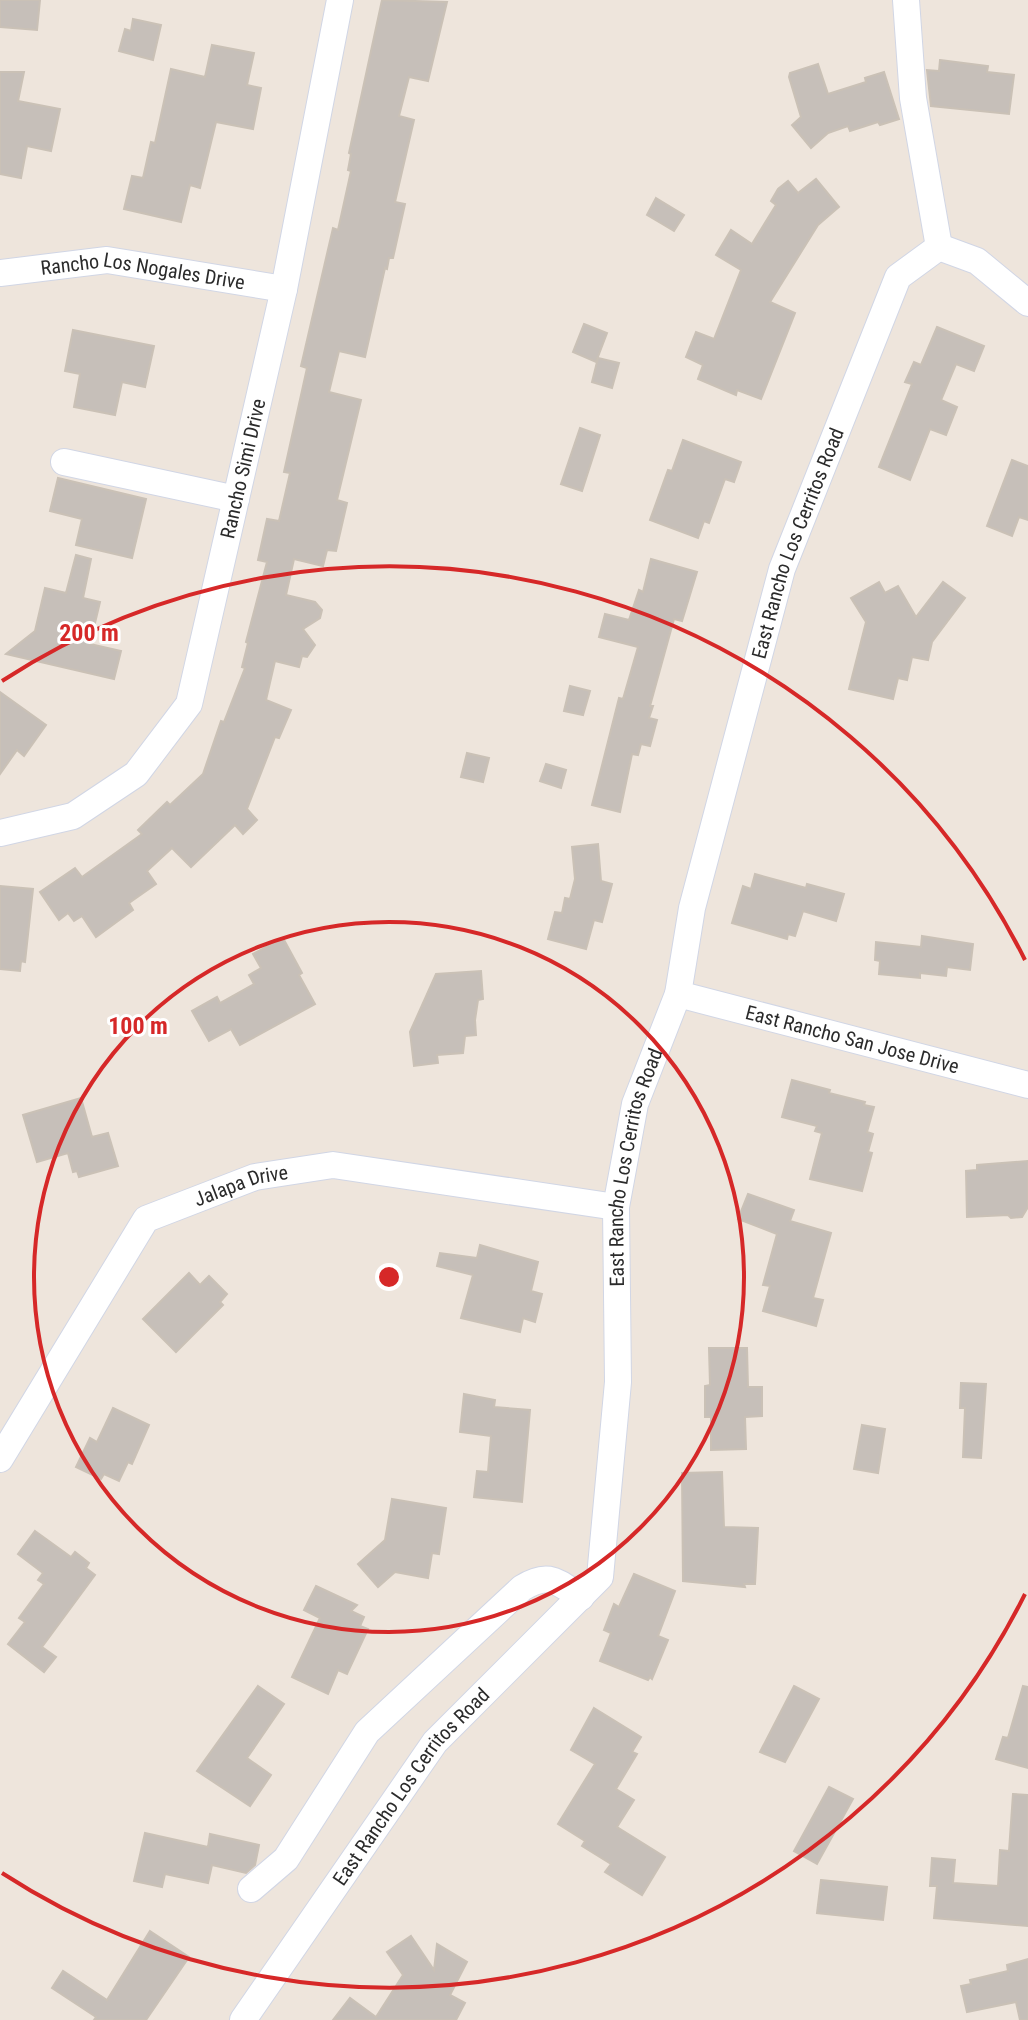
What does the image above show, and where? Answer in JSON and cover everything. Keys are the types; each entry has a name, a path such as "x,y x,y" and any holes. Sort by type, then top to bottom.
{"street":[{"name":"Rancho Simi Drive","path":"0,833 73,816 136,774 189,704 284,289 340,0"},
{"path":"906,0 913,98 939,247 977,261 1028,303"},
{"name":"East Rancho Los Cerritos Road","path":"243,2020 435,1742 600,1577 618,1382 616,1207 635,1104 678,994 692,908 782,569 898,277 939,247"},
{"name":"Rancho Los Nogales Drive","path":"0,273 107,260 284,289"},
{"path":"64,462 236,499"},
{"name":"East Rancho San Jose Drive","path":"678,994 1028,1085"},
{"name":"Jalapa Drive","path":"0,1459 146,1219 255,1177 333,1165 616,1207"},
{"path":"251,1889 286,1859 367,1732 522,1588 537,1578 552,1579 581,1597"}],"building":[{"path":"0,0 40,0 37,30 0,27"},
{"path":"382,0 447,2 428,81 409,77 399,116 414,120 395,202 405,204 393,258 389,258 385,268 365,357 339,351 329,392 361,400 337,500 347,503 336,551 327,550 323,566 294,559 286,595 315,602 322,610 320,618 303,629 315,645 307,657 302,656 299,667 275,661 266,700 291,710 279,738 275,737 247,809 257,820 243,834 235,825 191,867 172,848 147,871 156,884 129,903 133,910 96,937 82,916 74,921 68,913 59,920 40,892 75,868 82,877 142,834 138,830 203,774 221,721 224,722 245,668 242,667 246,642 267,562 258,560 267,519 279,521 290,473 284,472 307,368 301,366 333,228 338,230 351,171 348,170 349,153"},
{"path":"133,19 161,25 153,60 119,51 125,29 131,31"},
{"path":"212,45 254,53 247,85 261,88 253,129 216,122 200,188 190,185 181,222 124,209 132,176 143,178 151,142 155,143 171,69 205,77"},
{"path":"940,60 988,66 987,72 1014,75 1009,114 931,106 927,70 939,71"},
{"path":"818,64 828,94 866,82 865,78 884,72 899,119 850,131 848,126 828,133 811,148 792,125 801,117 789,77 790,73"},
{"path":"0,72 24,72 18,101 60,109 51,151 27,146 21,178 0,174"},
{"path":"816,179 839,207 818,225 770,302 795,313 761,399 737,390 736,395 698,379 703,365 686,357 696,332 714,339 741,270 716,255 731,230 752,244 776,205 771,201 778,189 788,181 798,193"},
{"path":"656,198 684,215 674,231 647,215"},
{"path":"584,324 607,333 596,362 573,352"},
{"path":"937,327 984,346 974,371 956,364 941,400 957,407 946,435 930,429 910,480 879,467 912,384 905,382 914,362 921,365"},
{"path":"73,330 154,346 145,387 122,382 115,415 74,407 80,374 65,371"},
{"path":"598,358 619,363 612,388 592,382"},
{"path":"580,428 600,435 582,491 561,484"},
{"path":"683,440 741,462 734,482 725,479 709,523 704,521 698,538 650,520 668,470 672,471"},
{"path":"1012,460 1028,466 1028,520 1019,517 1012,536 987,526"},
{"path":"58,478 146,499 132,558 76,545 82,519 50,511"},
{"path":"76,555 91,559 83,598 100,602 90,644 121,651 114,679 6,654 35,631 45,588 66,593"},
{"path":"651,559 697,572 682,621 674,619 650,706 653,706 649,718 657,720 650,746 641,744 638,755 632,754 620,812 592,805 619,698 623,699 638,647 599,637 605,614 629,620 639,590 643,592"},
{"path":"879,582 885,593 898,586 916,617 943,582 965,598 932,642 928,660 912,657 907,680 898,678 893,699 849,689 866,622 851,598"},
{"path":"570,686 590,691 583,715 564,711"},
{"path":"0,692 46,725 24,756 17,750 0,774"},
{"path":"467,753 489,758 483,782 461,777"},
{"path":"546,764 566,770 561,788 540,781"},
{"path":"598,844 601,881 612,884 602,922 594,920 586,949 548,939 555,912 562,913 565,898 570,899 575,879 572,847"},
{"path":"755,874 806,888 807,884 844,894 836,921 803,911 795,936 788,934 787,939 732,923 743,886 751,889"},
{"path":"0,886 33,889 25,962 21,961 20,971 0,969"},
{"path":"922,936 973,944 970,970 947,967 946,976 920,973 920,978 879,974 880,961 875,960 876,942 921,947"},
{"path":"283,938 315,1004 240,1045 231,1029 209,1041 192,1011 217,997 220,1003 254,984 249,975 261,968 253,954"},
{"path":"481,971 483,999 478,1000 476,1035 465,1036 463,1053 437,1055 438,1063 414,1066 410,1032 436,974"},
{"path":"792,1080 874,1107 867,1132 873,1134 868,1152 872,1153 862,1191 810,1179 822,1133 815,1131 817,1126 782,1117"},
{"path":"81,1098 92,1137 108,1133 118,1166 79,1177 77,1171 73,1172 68,1153 37,1162 23,1115"},
{"path":"1028,1161 1028,1207 1022,1217 967,1217 966,1171 977,1170 977,1165"},
{"path":"748,1194 794,1210 790,1221 831,1233 813,1298 823,1300 816,1326 763,1311 770,1286 763,1285 777,1234 738,1219"},
{"path":"480,1245 538,1262 531,1291 542,1294 535,1322 523,1318 520,1332 461,1318 473,1275 437,1266 440,1253 477,1258"},
{"path":"189,1273 200,1285 209,1276 227,1294 220,1302 223,1305 176,1352 143,1319"},
{"path":"709,1348 747,1348 748,1387 762,1387 762,1416 745,1417 746,1449 711,1450 711,1417 705,1417 705,1386 710,1385"},
{"path":"961,1383 986,1384 981,1458 963,1457 965,1408 960,1408"},
{"path":"464,1394 495,1400 494,1407 530,1410 522,1502 474,1497 477,1471 488,1472 491,1436 460,1432"},
{"path":"113,1408 149,1425 132,1464 128,1462 119,1481 104,1474 101,1479 76,1467 90,1438 97,1442"},
{"path":"862,1425 885,1429 878,1473 854,1469"},
{"path":"722,1472 724,1527 758,1528 755,1584 744,1584 745,1587 683,1581 682,1473"},
{"path":"392,1499 446,1508 439,1554 432,1553 428,1578 395,1572 378,1587 358,1564 385,1540"},
{"path":"35,1531 71,1557 75,1552 89,1563 86,1568 95,1575 42,1647 56,1657 44,1672 8,1644 25,1622 19,1618 44,1584 38,1580 43,1573 18,1554"},
{"path":"634,1574 675,1591 658,1636 668,1640 652,1679 650,1677 648,1680 600,1661 611,1633 604,1630 614,1604 619,1607"},
{"path":"316,1586 357,1605 351,1611 364,1617 360,1626 368,1629 347,1674 338,1670 328,1694 292,1677 320,1618 304,1610"},
{"path":"258,1686 284,1704 247,1758 271,1775 250,1806 197,1771"},
{"path":"794,1686 819,1699 785,1762 760,1752"},
{"path":"1023,1686 1028,1687 1028,1768 996,1759 1003,1737 1008,1738"},
{"path":"594,1708 641,1737 632,1752 637,1754 616,1789 634,1800 617,1827 665,1857 642,1895 605,1872 611,1864 582,1846 585,1841 558,1824 595,1764 571,1750"},
{"path":"829,1787 853,1799 817,1864 794,1851"},
{"path":"1013,1794 1028,1795 1028,1926 934,1918 937,1886 930,1886 932,1858 955,1860 953,1883 998,1886 1000,1850 1009,1851"},
{"path":"145,1833 208,1847 210,1834 259,1845 255,1865 246,1873 212,1865 208,1883 165,1874 162,1887 134,1881"},
{"path":"821,1880 887,1887 883,1920 817,1913"},
{"path":"150,1931 189,1957 146,2020 94,2020 96,2017 52,1988 63,1971 107,2000"},
{"path":"411,1936 434,1970 437,1944 467,1962 450,1995 465,2003 456,2020 333,2020 350,1998 376,2017 403,1975 387,1952"},
{"path":"1028,1959 1028,2020 1020,2020 1016,2002 967,2012 961,1986 971,1984 970,1980 1008,1971 1007,1965"}]}
